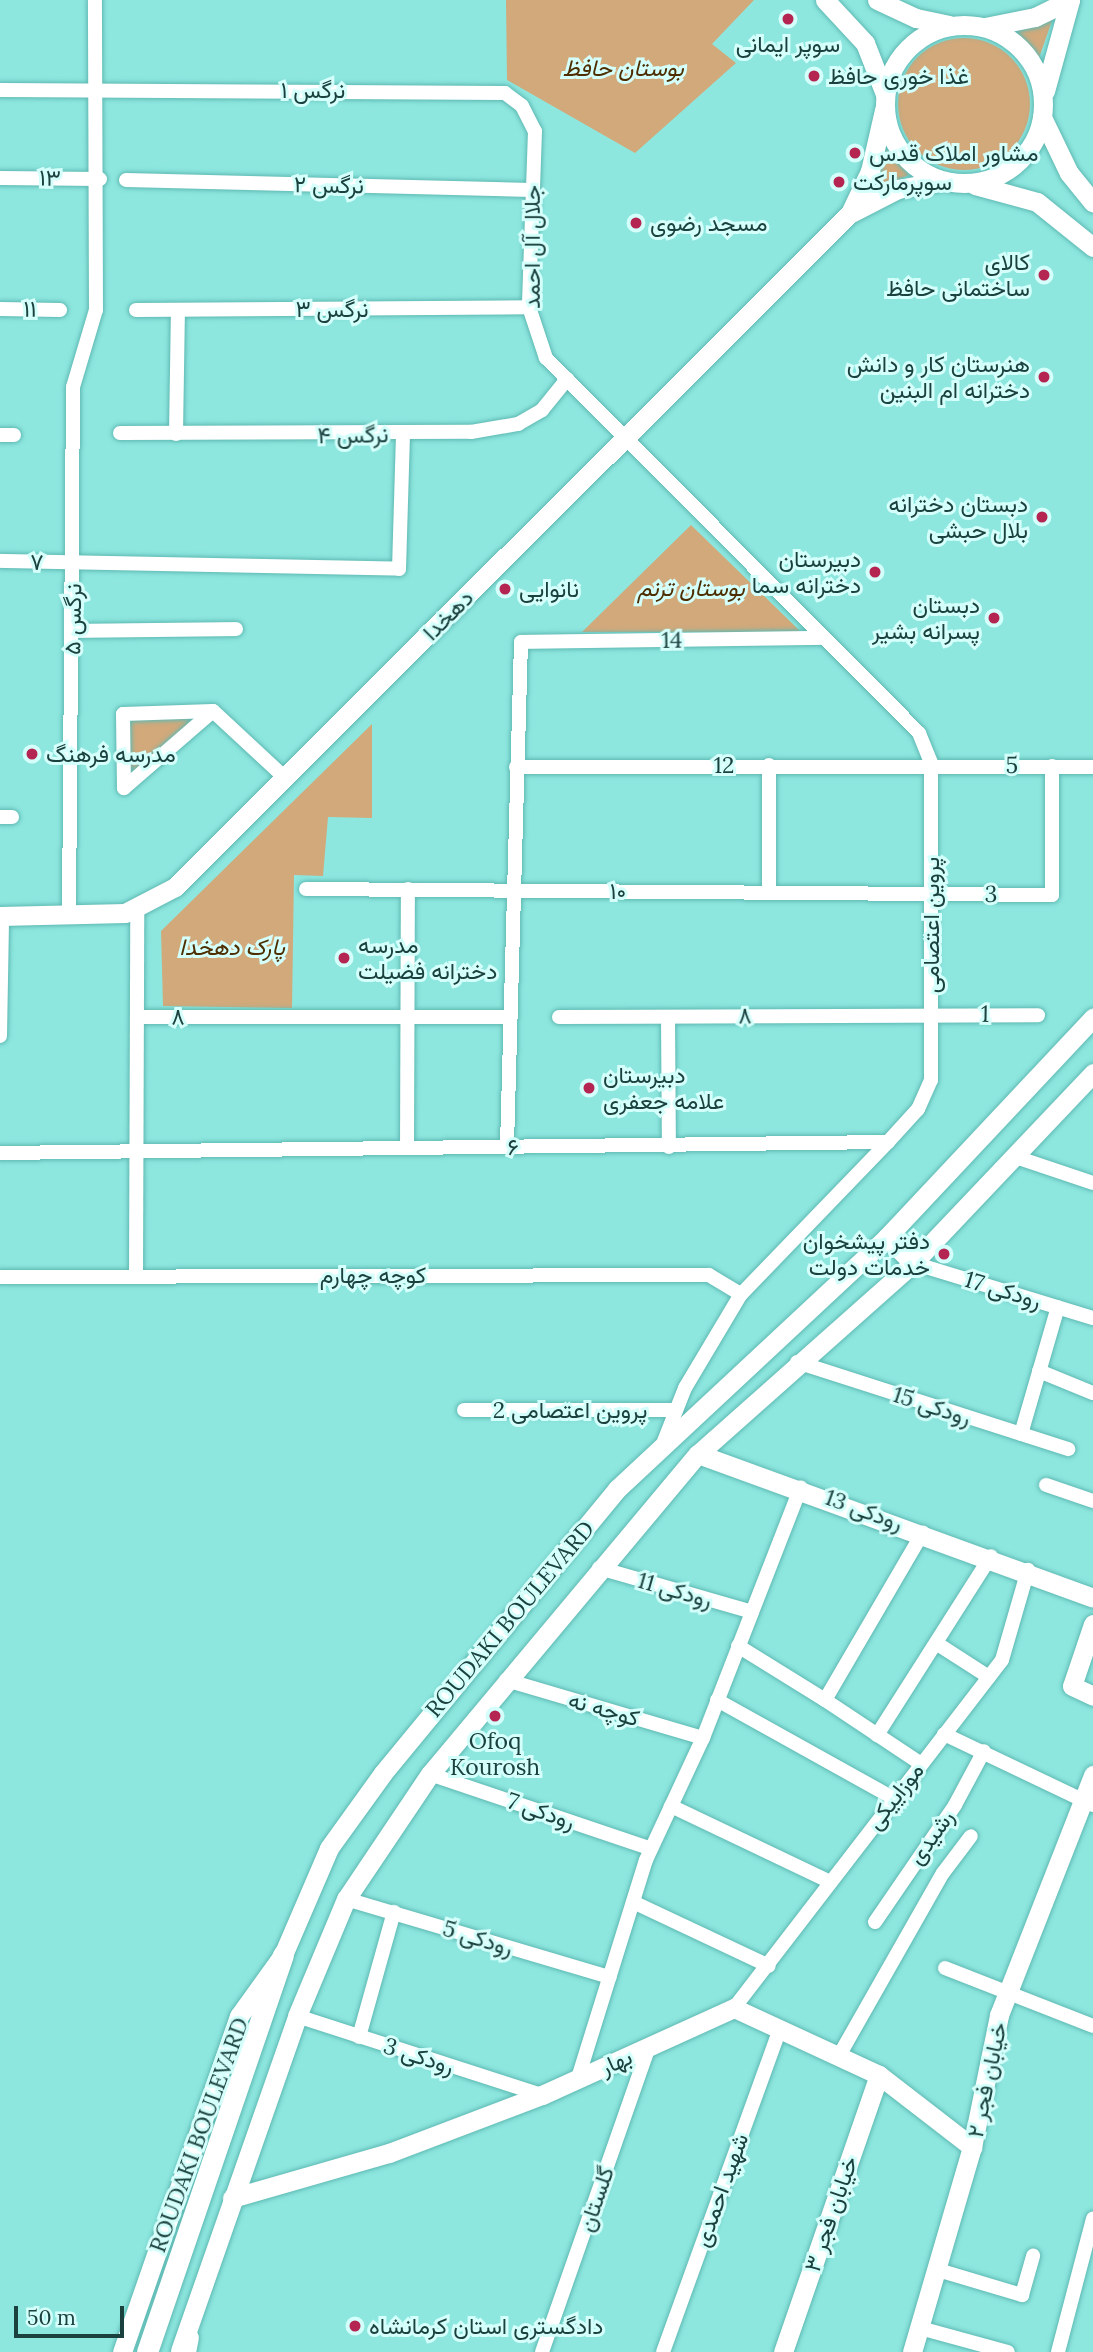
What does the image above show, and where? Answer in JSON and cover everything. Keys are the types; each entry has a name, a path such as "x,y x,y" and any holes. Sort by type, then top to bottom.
{"main road":[{"path":"825,0 865,43 899,150 943,181"},
{"path":"877,0 916,19 981,27 1017,23 1070,0"},
{"path":"967,184 1017,163 1043,109 1052,47 1070,0"},
{"path":"850,213 870,170 885,102 909,47 957,26"},
{"path":"981,27 1025,54 1043,109 1069,173 1093,203"},
{"path":"850,213 898,189 943,181 967,184 1037,202 1093,247"},
{"name":"دهخدا","path":"1,916 69,917 137,910 175,887 850,213"},
{"name":"ROUDAKI BOULEVARD","path":"122,2352 239,2016 282,1955 329,1848 383,1773 617,1489 664,1441 887,1237 1093,1018"},
{"name":"ROUDAKI BOULEVARD","path":"185,2348 232,2198 297,2017 346,1899 430,1774 599,1568 698,1454 797,1362 913,1263 1093,1073"},
{"path":"887,1237 913,1263"},
{"name":"رودکی 13","path":"698,1454 801,1487 1028,1570 1093,1598"},
{"path":"1093,1624 1072,1686 1093,1696"},
{"name":"خیابان فجر ۲","path":"912,2352 972,2147 999,2015 1010,1996 1088,1801 1093,1775"},
{"path":"147,2352 282,1955"},
{"path":"734,2008 840,2054 879,2075 972,2147"},
{"name":"بهار","path":"232,2198 389,2153 542,2095 734,2008"},
{"name":"خیابان فجر ۳","path":"783,2352 879,2075"}],"street":[{"path":"74,562 73,387 96,310 100,92 95,0"},
{"name":"نرگس ۱","path":"0,90 475,90 505,93 522,106"},
{"name":"جلال آل احمد","path":"522,106 536,131 529,307 536,342 567,379 626,439"},
{"name":"۱۳","path":"0,178 100,179"},
{"name":"نرگس ۲","path":"126,180 532,190"},
{"name":"نرگس ۳","path":"136,310 529,307"},
{"name":"۱۱","path":"0,309 60,310"},
{"path":"176,435 178,310"},
{"name":"نرگس ۴","path":"120,433 403,434 518,424 542,410 567,379"},
{"name":"نرگس ۵","path":"69,917 74,562 400,569 403,434"},
{"name":"پروین اعتصامی","path":"626,439 919,733 931,764 932,1080 918,1109 741,1294 676,1410 664,1441"},
{"name":"۷","path":"0,561 74,562"},
{"path":"73,631 236,629"},
{"name":"14","path":"516,767 521,642 822,638"},
{"path":"213,711 124,788 122,713 213,711 285,778"},
{"name":"12","path":"516,767 931,764"},
{"name":"5","path":"931,764 1093,767"},
{"path":"769,765 769,892"},
{"name":"3","path":"930,893 1052,895 1052,766"},
{"path":"507,1146 516,767"},
{"name":"۱۰","path":"306,889 930,893"},
{"path":"407,1148 404,1017 408,889"},
{"path":"136,1276 139,1017 137,910"},
{"path":"0,1037 1,916"},
{"name":"۸","path":"559,1017 931,1013"},
{"name":"1","path":"931,1013 1038,1015"},
{"name":"۸","path":"139,1017 510,1017"},
{"path":"668,1017 669,1147"},
{"name":"۶","path":"0,1153 138,1154 888,1142"},
{"path":"1016,1157 1093,1183"},
{"name":"رودکی 17","path":"913,1263 1093,1318"},
{"name":"کوچه چهارم","path":"0,1277 709,1275 741,1294"},
{"path":"1021,1434 1058,1307"},
{"name":"رودکی 15","path":"797,1362 1068,1449"},
{"path":"1040,1371 1093,1394"},
{"name":"پروین اعتصامی 2","path":"464,1410 676,1410"},
{"path":"1046,1485 1093,1501"},
{"path":"578,2078 651,1849 702,1738 801,1487"},
{"path":"825,1700 923,1532"},
{"path":"877,1735 990,1556"},
{"name":"رودکی 11","path":"599,1568 752,1612"},
{"name":"موزاییکی","path":"734,2008 769,1966 893,1798 1002,1660 1028,1570"},
{"path":"936,1643 989,1677"},
{"path":"738,1646 920,1763"},
{"name":"کوچه نه","path":"506,1680 702,1738"},
{"path":"717,1700 893,1798"},
{"path":"944,1734 1088,1801"},
{"name":"رشیدی","path":"875,1922 984,1751"},
{"name":"رودکی 7","path":"430,1774 651,1849"},
{"path":"671,1806 830,1882"},
{"path":"840,2054 943,1873 971,1836"},
{"name":"رودکی 5","path":"346,1899 610,1977"},
{"path":"633,1902 769,1966"},
{"path":"359,2037 394,1912"},
{"path":"945,1968 1010,1996 1093,2026"},
{"name":"رودکی 3","path":"297,2017 542,2095"},
{"name":"شهید احمدی","path":"663,2352 780,2028"},
{"name":"گلستان","path":"542,2352 649,2047"},
{"path":"1058,2352 1087,2262 1093,2219"},
{"path":"938,2270 1022,2295 1033,2256"},
{"path":"920,2328 1008,2352"}],"green space":[{"name":"بوستان حافظ","path":"506,0 754,0 712,44 736,63 635,153 507,80"},
{"path":"1053,18 1039,58 1016,31"},
{"path":"964,38 989,43 1011,57 1025,79 1030,104 1025,129 1011,151 989,165 964,170 939,165 917,151 903,129 898,104 903,79 917,57 939,43"},
{"path":"886,149 909,175 876,189"},
{"name":"بوستان ترنم","path":"691,525 801,632 582,632"},
{"path":"198,716 129,775 127,719"},
{"name":"پارک دهخدا","path":"372,724 372,818 328,817 323,876 294,875 292,1008 163,1006 161,931"}],"place":[{"name":"سوپر ایمانی","path":"788,19"},
{"name":"غذا خوری حافظ","path":"814,76"},
{"name":"مشاور املاک قدس","path":"855,153"},
{"name":"سوپرمارکت","path":"839,182"},
{"name":"مسجد رضوی","path":"636,223"},
{"name":"کالای ساختمانی حافظ","path":"1044,275"},
{"name":"هنرستان کار و دانش دخترانه ام البنین","path":"1044,377"},
{"name":"دبستان دخترانه بلال حبشی","path":"1042,517"},
{"name":"دبیرستان دخترانه سما","path":"875,572"},
{"name":"نانوایی","path":"505,589"},
{"name":"دبستان پسرانه بشير","path":"994,618"},
{"name":"مدرسه فرهنگ","path":"32,754"},
{"name":"مدرسه دخترانه فضيلت","path":"344,958"},
{"name":"دبیرستان علامه جعفری","path":"589,1088"},
{"name":"دفتر پیشخوان خدمات دولت","path":"944,1254"},
{"name":"Ofoq Kourosh","path":"495,1716"},
{"name":"دادگستری استان کرمانشاه","path":"355,2326"}]}
